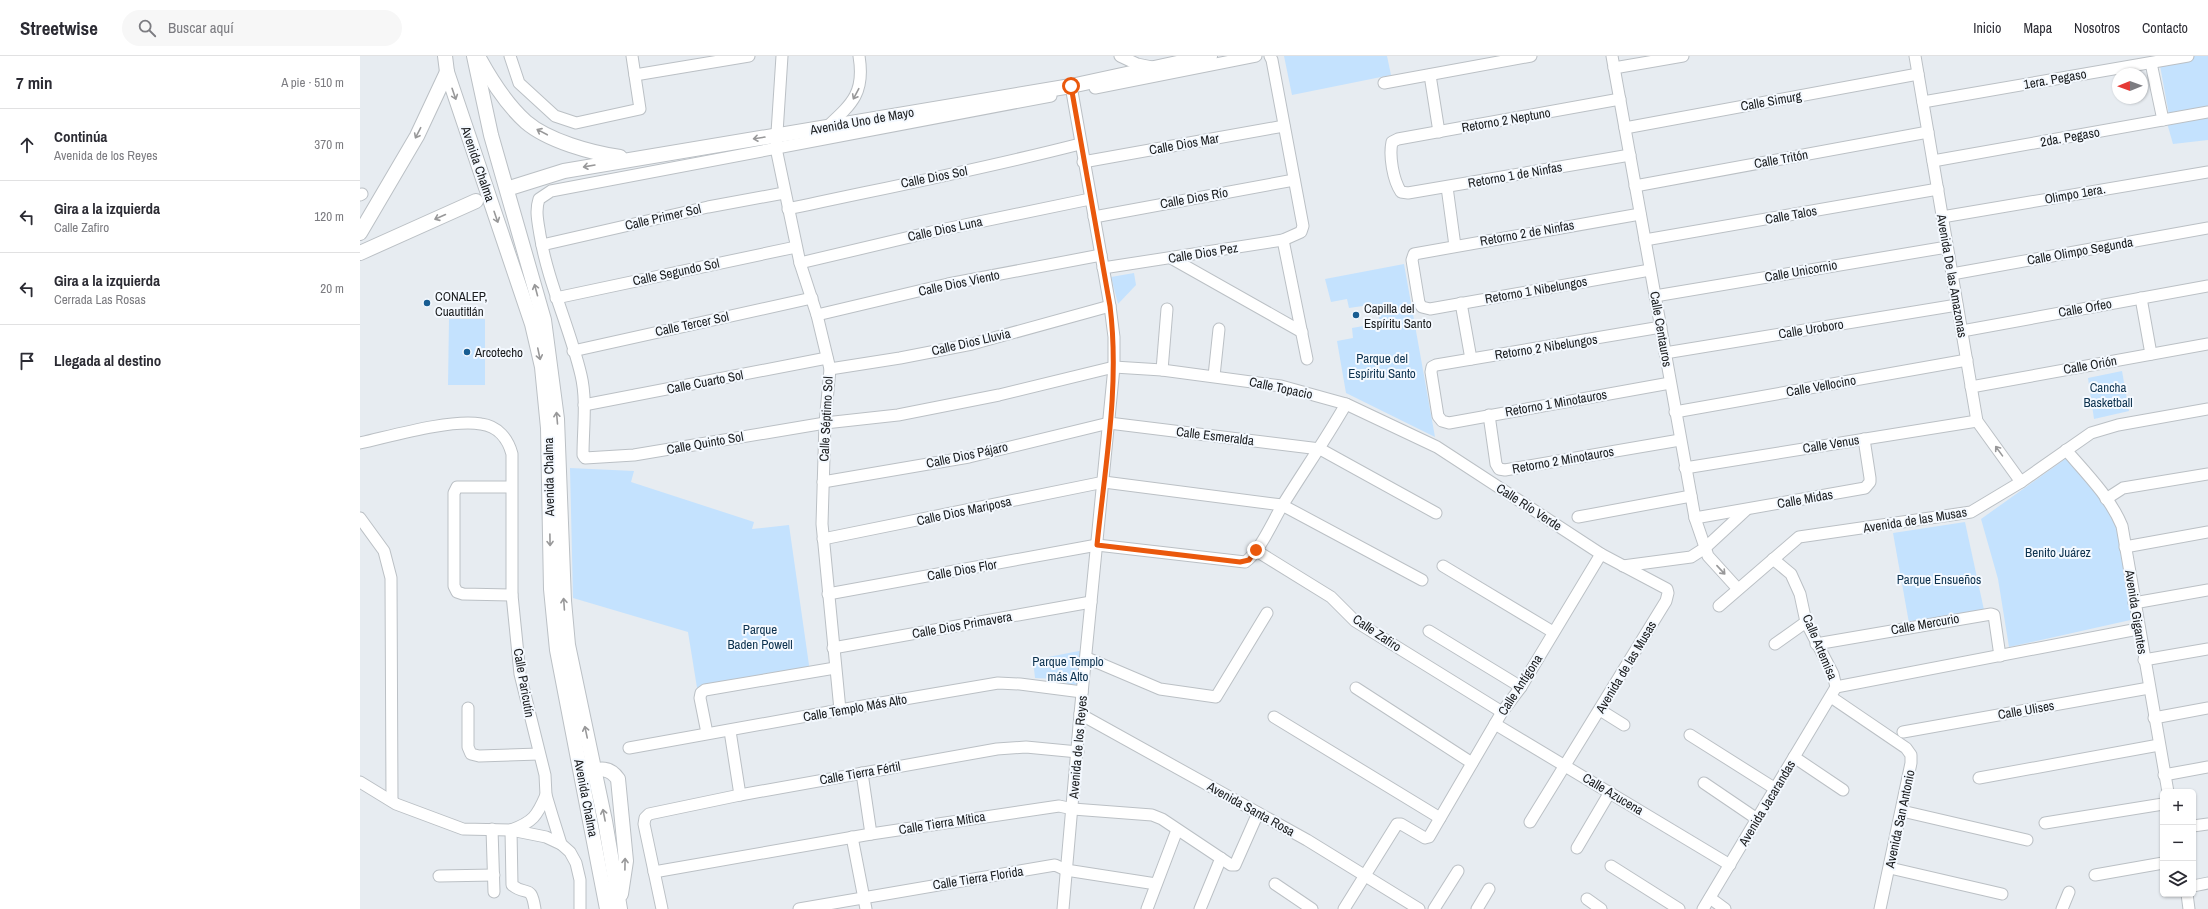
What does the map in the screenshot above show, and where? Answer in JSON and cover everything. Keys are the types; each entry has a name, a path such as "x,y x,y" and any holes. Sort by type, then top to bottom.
{"main road":[{"name":"Avenida Chalma","path":"445,56 447,72 538,322"},
{"name":"Avenida Chalma","path":"474,56 491,135 538,322 557,419 564,601 568,645 588,772 615,907"},
{"path":"478,56 501,93 526,123 576,147 632,159"},
{"name":"Avenida Uno de Mayo","path":"513,187 564,171 632,159 777,142 828,126 1071,89 1162,66 1210,56"},
{"path":"360,233 417,136 447,72"},
{"path":"360,253 476,202"},
{"path":"588,772 605,768 613,772 618,779 626,861 624,879 615,907"}],"street":[{"path":"510,56 519,83 555,116 576,123 637,111 640,109 632,56"},
{"path":"635,74 749,56"},
{"name":"Calle Séptimo Sol","path":"782,56 777,142 784,193 800,263 817,315 828,363 823,482 823,539 840,710"},
{"path":"828,126 852,102 859,88 862,74 859,56"},
{"path":"1120,56 1138,64 1162,66"},
{"path":"584,405 582,376 556,298 542,246 536,208 539,199 551,191 777,142 1255,56"},
{"path":"1270,56 1272,60 1294,180"},
{"path":"1384,83 1531,56"},
{"name":"Calle Centauros","path":"1612,56 1695,518 1708,556 1738,589"},
{"path":"1614,68 1668,57 1682,56"},
{"name":"Avenida De las Amazonas","path":"1915,56 1977,421 2021,482"},
{"name":"1era. Pegaso","path":"1923,102 2188,56"},
{"path":"2151,63 2163,120"},
{"name":"Calle Simurg","path":"1625,128 1918,74"},
{"path":"1430,75 1439,132"},
{"name":"Avenida de los Reyes","path":"1063,909 1078,752 1082,692 1087,658 1114,367 1114,337 1110,306 1071,89"},
{"name":"Retorno 2 Neptuno","path":"1401,192 1396,186 1391,150 1392,142 1398,139 1620,99"},
{"name":"2da. Pegaso","path":"1933,161 2208,112"},
{"name":"Calle Dios Mar","path":"1083,162 1284,126"},
{"name":"Calle Tritón","path":"1635,186 1928,132"},
{"name":"Calle Dios Sol","path":"788,209 924,179 999,165 1080,144"},
{"name":"Retorno 1 de Ninfas","path":"1401,192 1408,193 1447,187 1630,155"},
{"name":"Olimpo 1era.","path":"1942,217 2208,172"},
{"name":"Calle Dios Río","path":"1094,217 1294,180"},
{"name":"Calle Dios Pez","path":"1103,268 1283,240 1295,236 1301,232 1303,226 1294,180"},
{"path":"1447,187 1456,246"},
{"name":"Calle Talos","path":"1645,240 1938,189"},
{"name":"Calle Primer Sol","path":"542,246 708,207 784,193"},
{"name":"Calle Dios Luna","path":"800,263 931,232 1090,199"},
{"name":"Retorno 2 de Ninfas","path":"1422,307 1418,296 1412,260 1414,254 1640,214"},
{"name":"Calle Olimpo Segunda","path":"1952,274 2208,228"},
{"path":"1283,240 1307,359"},
{"name":"Calle Segundo Sol","path":"556,298 796,246"},
{"name":"Calle Unicornio","path":"1655,296 1947,247"},
{"name":"Calle Dios Viento","path":"817,315 948,284 1101,255"},
{"path":"1171,258 1302,332"},
{"name":"Retorno 1 Nibelungos","path":"1422,307 1430,309 1650,270"},
{"name":"Calle Orfeo","path":"1962,331 2208,286"},
{"name":"Calle Tercer Sol","path":"573,350 812,298"},
{"path":"2141,298 2150,354"},
{"path":"1461,303 1471,359"},
{"name":"Calle Uroboro","path":"1665,353 1957,305"},
{"name":"Calle Dios Lluvia","path":"828,363 972,344 1110,306"},
{"path":"1162,370 1167,309"},
{"name":"Retorno 2 Nibelungos","path":"1442,421 1438,416 1431,372 1432,367 1471,359 1660,328"},
{"path":"1214,376 1219,329"},
{"name":"Calle Orión","path":"1971,387 2208,344"},
{"name":"Calle Vellocino","path":"1675,412 1967,360"},
{"name":"Calle Cuarto Sol","path":"584,405 828,363"},
{"name":"Calle Topacio","path":"1114,367 1162,370 1281,386 1346,404 1437,447"},
{"name":"Calle Quinto Sol","path":"584,405 583,455 585,458 634,455 825,423 898,415 999,395 1114,367"},
{"name":"Retorno 1 Minotauros","path":"1442,421 1449,423 1670,383"},
{"path":"1097,545 1245,562 1256,550 1282,505 1320,449 1346,404"},
{"name":"Avenida de las Musas","path":"1719,606 1799,537 1971,512 2021,482 2091,433 2105,427 2208,409"},
{"name":"Retorno 2 Minotauros","path":"1489,415 1496,464 1499,469 1505,470 1680,440"},
{"name":"Calle Venus","path":"1685,468 1977,421"},
{"name":"Calle Paricutín","path":"360,443 461,423 482,424 494,429 503,436 509,444 512,454 512,595 520,674 545,775 546,795 561,844 570,852 576,863 580,880 580,909"},
{"name":"Calle Esmeralda","path":"1109,423 1320,449"},
{"name":"Calle Dios Pájaro","path":"823,482 969,457 1109,423"},
{"name":"Calle Midas","path":"1695,518 1865,488 1870,482 1870,478 1864,439"},
{"name":"Calle Río Verde","path":"1437,447 1601,554 1622,566"},
{"path":"1320,449 1436,513"},
{"name":"Avenida Gigantes","path":"2066,450 2106,499 2117,514 2122,526 2138,628 2167,789"},
{"path":"2106,499 2123,488 2208,474"},
{"name":"Calle Dios Mariposa","path":"823,539 1104,482 1282,505"},
{"path":"511,487 457,487 454,493 454,586 457,592 464,594 512,595"},
{"path":"1578,517 1691,496"},
{"path":"1282,505 1422,580"},
{"path":"1622,566 1691,557 1705,548 1746,510"},
{"path":"360,518 384,551 391,578 392,801"},
{"path":"2125,547 2208,532"},
{"name":"Calle Dios Flor","path":"828,594 1097,545"},
{"name":"Calle Zafiro","path":"1256,550 1331,597 1355,621 1502,712"},
{"name":"Calle Antígona","path":"1364,876 1397,824 1402,824 1427,838 1502,712 1521,687 1601,554"},
{"name":"Calle Artemisa","path":"1773,559 1791,574 1800,594 1806,622 1816,644 1833,674 1833,692"},
{"path":"1443,566 1553,632"},
{"name":"Avenida de las Musas","path":"1530,822 1566,766 1666,601 1668,593 1664,586 1622,566"},
{"path":"2134,603 2208,590"},
{"name":"Calle Dios Primavera","path":"833,648 1092,602"},
{"path":"1087,658 1160,689 1216,697 1267,613"},
{"name":"Calle Mercurio","path":"1816,644 1991,614 1994,615 2000,656"},
{"path":"1775,644 1806,622"},
{"path":"1833,692 2138,628"},
{"path":"1429,631 1521,687"},
{"path":"2144,660 2208,649"},
{"path":"707,733 700,698 701,693 705,690 835,668"},
{"name":"Calle Templo Más Alto","path":"629,748 707,733 730,731 840,710 998,683 1020,684 1082,692"},
{"path":"1356,688 1472,763"},
{"name":"Calle Ulises","path":"1903,732 2149,688"},
{"name":"Avenida Jacarandas","path":"1703,909 1774,788 1833,692"},
{"name":"Avenida San Antonio","path":"1833,692 1906,748 1911,755 1911,763 1902,811 1880,909"},
{"path":"468,708 468,747 471,754 479,756 539,754"},
{"path":"2154,718 2208,708"},
{"path":"1600,710 1624,724"},
{"name":"Avenida Santa Rosa","path":"1080,714 1307,840 1419,909"},
{"path":"1274,717 1440,818"},
{"name":"Calle Azucena","path":"1495,724 1730,865"},
{"path":"730,731 740,795"},
{"path":"1690,735 1774,788"},
{"path":"1978,778 2159,745"},
{"name":"Calle Tierra Fértil","path":"654,872 644,824 645,818 649,814 740,795 997,750 1026,747 1078,752"},
{"path":"1794,757 1843,790"},
{"path":"2164,775 2208,767"},
{"path":"862,773 871,834"},
{"path":"360,782 392,801 431,819 463,829 511,830 546,837 561,844"},
{"path":"1704,783 1756,819"},
{"path":"1577,848 1610,792"},
{"path":"511,830 532,820 538,814 546,795"},
{"path":"2045,823 2160,804"},
{"name":"Calle Tierra Mítica","path":"654,872 852,837 1036,808 1059,806 1073,809 1152,815 1162,819 1231,865 1235,865 1238,862 1258,813"},
{"path":"1902,811 2027,840"},
{"path":"2196,826 2208,824"},
{"path":"492,829 494,892"},
{"path":"511,830 512,885 530,892 533,896 535,909"},
{"path":"1147,909 1177,830"},
{"path":"852,837 866,909"},
{"path":"1200,909 1221,858"},
{"path":"2095,875 2160,864"},
{"name":"Calle Tierra Florida","path":"799,909 1055,865 1066,870 1156,884"},
{"path":"1610,866 1679,909"},
{"path":"1890,868 2002,894"},
{"path":"1434,909 1458,871"},
{"path":"654,872 662,909"},
{"path":"439,876 494,875"},
{"path":"1344,909 1364,876"},
{"path":"2196,885 2208,883"},
{"path":"1275,884 1312,909"},
{"path":"1476,909 1489,889"},
{"path":"2062,909 2069,892"},
{"path":"2187,897 2189,909"},
{"path":"1710,898 1725,909"},
{"path":"1588,899 1601,909"}],"green space":[{"path":"1284,56 1387,56 1391,75 1292,95"},
{"path":"2184,56 2208,56 2208,106 2169,115 2159,60"},
{"path":"2208,116 2208,140 2173,144 2167,123"},
{"name":"Parque del Espíritu Santo","path":"1404,264 1435,437 1346,393 1337,341 1353,338 1352,328 1380,323 1377,304 1349,308 1347,299 1331,302 1325,279"},
{"path":"1134,273 1136,285 1118,304 1111,277"},
{"name":"Arcotecho","path":"449,319 485,319 485,385 448,385"},
{"name":"Cancha Basketball","path":"2122,371 2129,411 2094,419 2088,378"},
{"name":"Benito Juárez","path":"2068,457 2120,525 2135,619 2009,647 1998,579 1981,519"},
{"name":"Parque Baden Powell","path":"570,468 634,471 631,482 754,522 752,529 789,525 810,672 698,694 688,632 573,598"},
{"name":"Parque Ensueños","path":"1965,522 1984,610 1909,623 1893,533"},
{"name":"Parque Templo más Alto","path":"1084,650 1080,688 1054,679 1035,678 1033,660"}],"place":[{"name":"CONALEP, Cuautitlán","path":"427,303"},
{"name":"Capilla del Espíritu Santo","path":"1356,315"},
{"name":"Arcotecho","path":"467,352"}],"route":[{"path":"1071,86 1083,162 1110,306 1114,337 1114,367 1097,545 1240,562 1249,560 1256,550"}]}
